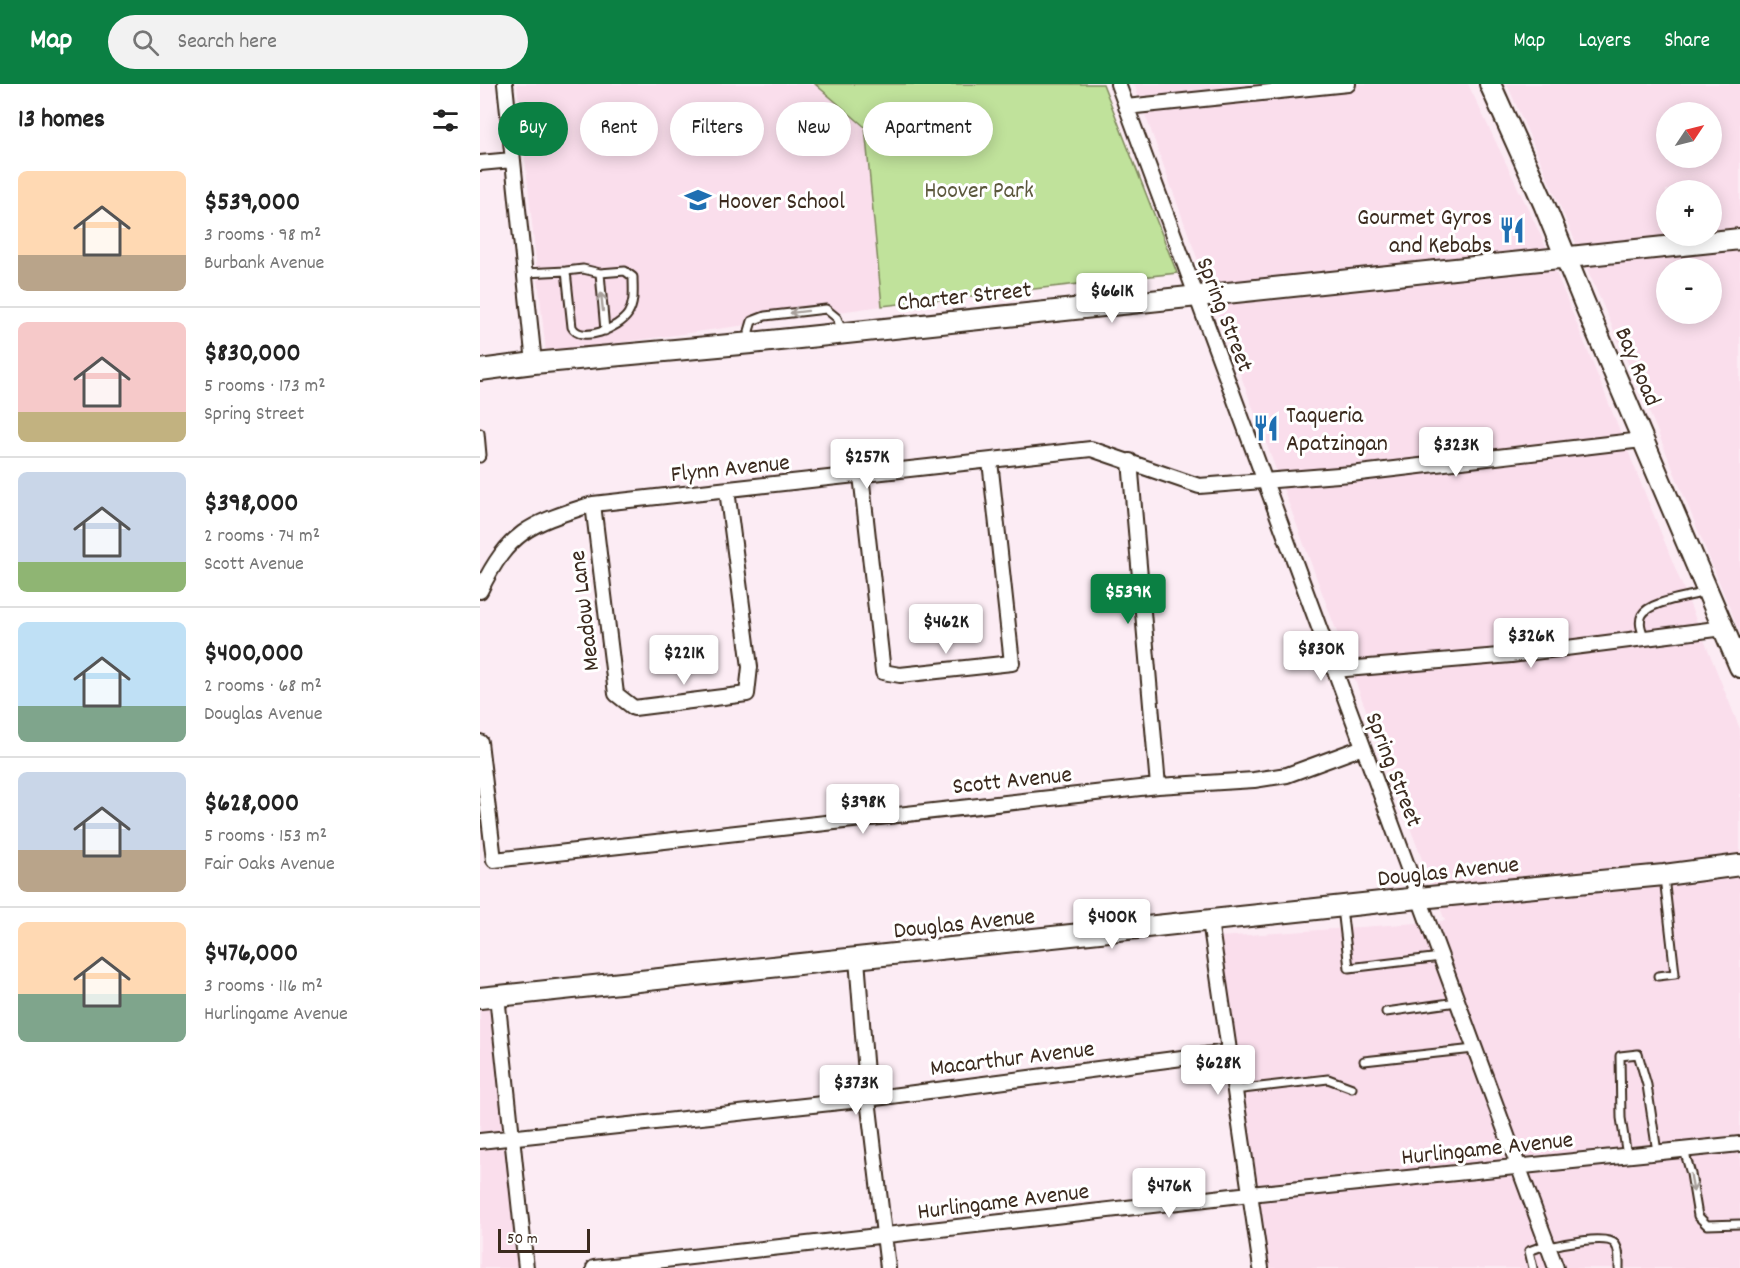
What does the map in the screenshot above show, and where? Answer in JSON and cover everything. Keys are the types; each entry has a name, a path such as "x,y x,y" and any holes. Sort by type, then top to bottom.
{"street":[{"path":"505,84 534,363"},
{"name":"Spring Street","path":"1118,84 1556,1268"},
{"path":"1126,107 1348,84"},
{"name":"Bay Road","path":"1490,84 1566,256 1740,667"},
{"path":"480,163 512,159"},
{"name":"Charter Street","path":"480,370 1740,239"},
{"name":"Flynn Avenue","path":"480,591 491,567 506,546 524,531 543,520 593,504 1090,449 1199,486 1266,482 1452,463 1642,440"},
{"path":"861,475 883,672 900,675 1012,663 990,461"},
{"path":"1130,461 1158,786"},
{"name":"Meadow Lane","path":"593,504 616,694 634,708 747,694 750,668 727,490"},
{"path":"1334,670 1511,655 1724,628"},
{"name":"Scott Avenue","path":"480,742 494,860 1158,786 1254,780 1287,775 1363,747"},
{"name":"Douglas Avenue","path":"489,997 1341,906 1664,875 1740,865"},
{"path":"1210,921 1233,1090 1261,1268"},
{"path":"857,959 868,1099 888,1268"},
{"path":"489,997 511,1138 526,1268"},
{"name":"Macarthur Avenue","path":"480,1141 868,1099 1228,1052"},
{"name":"Hurlingame Avenue","path":"594,1268 1250,1194 1740,1144"}],"lane":[{"path":"525,273 583,269 600,273 625,272 633,277 633,303 629,314 621,323 605,332 579,335 572,327 566,271"},
{"path":"600,273 605,332"},
{"path":"480,433 482,455 480,458"},
{"path":"1645,639 1640,623 1642,613 1653,605 1708,591"},
{"path":"1658,976 1675,974 1664,875"},
{"path":"1341,906 1350,969 1441,957"},
{"path":"1386,1012 1457,1002"},
{"path":"1364,1061 1474,1048"},
{"path":"1627,1156 1621,1118 1620,1056 1638,1054 1647,1085 1657,1153"},
{"path":"1233,1090 1328,1079 1352,1088"},
{"path":"1684,1150 1691,1174 1698,1216 1707,1225 1740,1224"},
{"path":"1533,1268 1529,1251 1548,1246 1606,1239 1615,1244 1618,1251 1619,1268"}],"shaded area":[{"path":"517,84 815,84 836,102 776,102 776,156 851,156 851,115 863,125 863,156 868,156 882,306 546,353 525,156 568,156 568,102 519,102"},
{"path":"1134,84 1468,84 1543,240 1740,729 1740,1268 1270,1268 1220,937 1445,921"},
{"path":"1507,84 1740,84 1740,633 1654,423"},
{"path":"493,1008 522,1268 480,1268 480,1009"}],"green space":[{"name":"Hoover Park","path":"815,84 1103,84 1177,273 882,306 868,156 993,156 993,102 863,102 863,125 851,115 851,102 836,102"}],"place":[{"name":"Hoover School","path":"698,200"},
{"name":"Gourmet Gyros and Kebabs","path":"1512,230"},
{"name":"Taqueria Apatzingan","path":"1266,428"}]}
